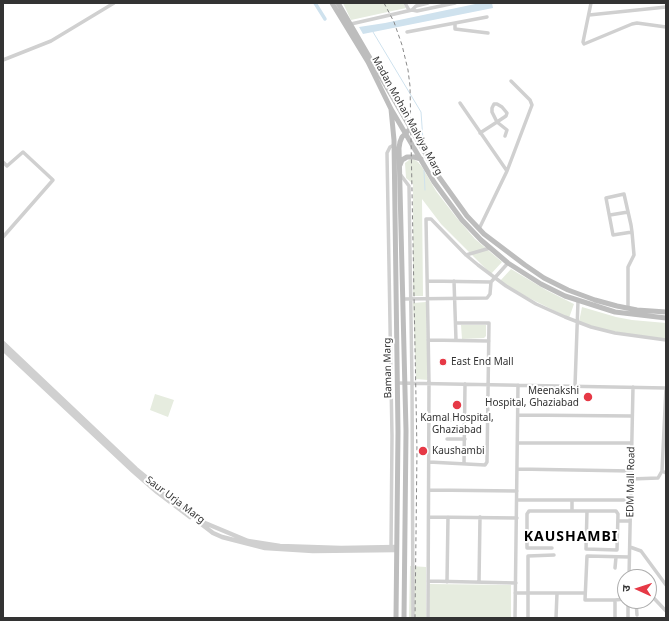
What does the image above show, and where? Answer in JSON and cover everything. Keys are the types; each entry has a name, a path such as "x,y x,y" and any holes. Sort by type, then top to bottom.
{"main road":[{"name":"Madan Mohan Malviya Marg","path":"332,3 368,62 404,132 443,194 462,220 490,248 508,263 534,280 578,301 615,312 665,315"},
{"name":"Madan Mohan Malviya Marg","path":"338,3 443,184 467,216 479,229 500,247 537,274 568,290 595,300 665,315"},
{"path":"391,109 394,142"},
{"name":"Baman Marg","path":"404,618 406,431 400,142 404,132 409,127"},
{"name":"Baman Marg","path":"396,618 394,549 397,492 397,383 394,142 399,133 404,132"},
{"path":"400,166 402,160 407,157 421,159"},
{"path":"387,180 394,178"},
{"path":"388,259 395,259"},
{"path":"396,280 402,272"},
{"path":"534,280 537,274"},
{"path":"396,286 403,286"},
{"path":"397,483 405,483"},
{"path":"397,492 405,492"}],"street":[{"path":"3,60 51,41 114,3"},
{"path":"405,3 411,10"},
{"path":"411,10 416,6 428,3"},
{"path":"351,24 411,10 417,11 455,3"},
{"path":"591,3 583,42 584,44 632,24 637,23 666,27"},
{"path":"589,15 666,7"},
{"path":"407,32 487,17"},
{"path":"455,23 456,29 488,32"},
{"path":"479,229 507,171 532,105 530,100 511,81"},
{"path":"460,103 507,171"},
{"path":"480,133 498,122 506,116 507,113 502,107 494,104 492,112 498,122 507,130 505,136"},
{"path":"394,142 387,153 394,549"},
{"path":"3,162 7,166 23,152 53,180 3,237"},
{"path":"400,174 409,186 413,618"},
{"path":"628,308 628,267 634,255 632,232 628,212 624,194 606,198 613,235 632,232"},
{"path":"610,215 628,212"},
{"path":"428,618 429,383 426,221 428,218 431,219 466,255 494,278 536,304 577,322 615,333 666,340"},
{"path":"466,255 490,248"},
{"path":"403,299 487,298 490,294 491,282 508,263"},
{"path":"428,281 491,282"},
{"path":"454,281 456,340"},
{"path":"575,386 578,301"},
{"path":"429,462 485,465 487,463 489,323 456,323"},
{"path":"428,340 489,341"},
{"name":"Saur Urja Marg","path":"4,346 133,471 213,533 239,542 265,548 313,551 394,549"},
{"path":"397,383 666,388 664,472 658,478 631,479"},
{"path":"464,464 465,384"},
{"path":"515,618 518,385"},
{"name":"EDM Mall Road","path":"629,569 633,388"},
{"path":"518,415 632,416"},
{"path":"446,420 465,420"},
{"path":"446,438 465,439"},
{"path":"518,443 632,443"},
{"path":"517,468 631,471"},
{"path":"429,490 517,491"},
{"path":"517,500 630,500"},
{"path":"572,500 572,511"},
{"path":"552,548 527,548 527,514 530,511 587,511 616,511 618,514 617,550 586,549 587,511"},
{"path":"429,517 480,517 527,521"},
{"path":"447,582 448,517"},
{"path":"479,582 480,517"},
{"path":"618,521 630,521"},
{"path":"630,547 641,551 666,585"},
{"path":"528,618 528,556 554,555"},
{"path":"615,618 615,600 585,600 587,556 629,557"},
{"path":"615,568 616,557"},
{"path":"428,581 516,583"},
{"path":"515,593 585,593"},
{"path":"556,618 557,593"},
{"path":"657,601 666,611"},
{"path":"637,609 637,615"}],"shaded area":[{"path":"343,3 403,3 406,8 351,20"},
{"path":"413,159 422,167 436,191 475,239 502,262 491,274 441,224 422,199 423,296 413,296 413,184 406,178 405,163"},
{"path":"511,269 546,290 574,304 569,318 517,292 500,281"},
{"path":"426,302 428,380 416,379 413,303"},
{"path":"582,307 616,317 666,323 666,339 614,333 579,322"},
{"path":"461,325 486,325 486,336 484,338 462,339"},
{"path":"155,394 174,400 168,417 150,410"},
{"path":"410,566 426,567 426,618 409,618"},
{"path":"429,584 511,585 511,618 429,618"}],"water":[{"path":"480,3 492,3 493,8 363,34 359,27 385,23"}],"waterway":[{"path":"315,3 325,19"},
{"path":"373,32 421,112 423,140"},
{"path":"424,170 425,190"}],"railway":[{"path":"384,3 394,22 402,45 410,86 417,451 415,618"}],"place":[{"name":"East End Mall","path":"443,362"},
{"name":"Meenakshi Hospital, Ghaziabad","path":"588,397"},
{"name":"Kamal Hospital, Ghaziabad","path":"457,405"},
{"name":"Kaushambi","path":"423,451"}],"district":[{"name":"KAUSHAMBI","path":"571,537"}]}
